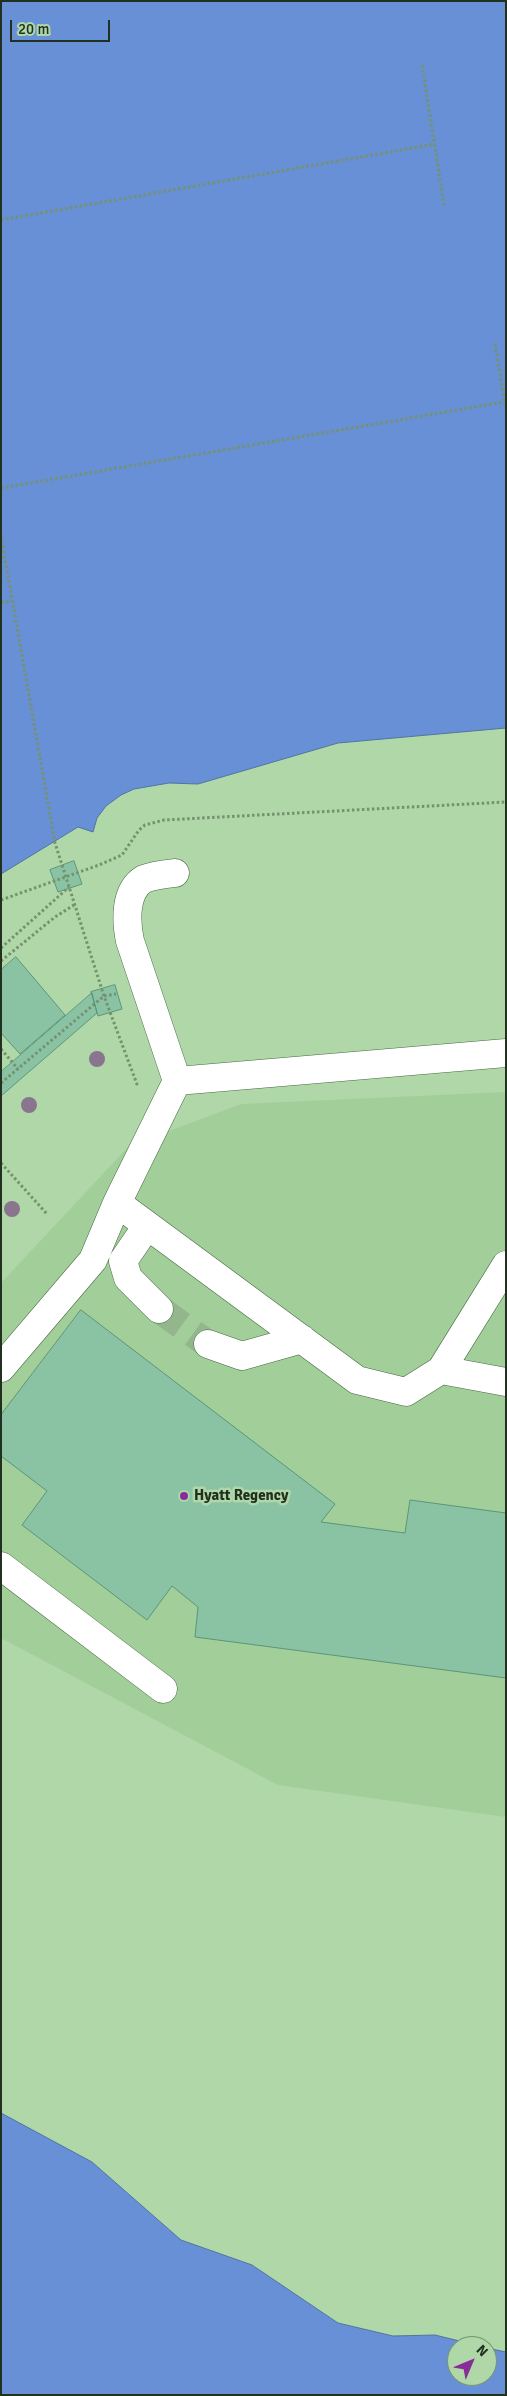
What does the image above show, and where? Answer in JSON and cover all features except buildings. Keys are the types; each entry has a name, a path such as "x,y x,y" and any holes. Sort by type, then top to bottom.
{"lane":[{"path":"1,1368 93,1260 117,1204 177,1081 127,925 130,900 137,884 146,879 176,873"},
{"path":"177,1081 506,1053"},
{"path":"117,1204 357,1380 406,1392 441,1370 506,1265"},
{"path":"147,1226 123,1262 128,1278 159,1309"},
{"path":"208,1344 242,1356 302,1339"},
{"path":"441,1370 506,1382"},
{"path":"1,1566 163,1689"}],"path":[{"path":"422,65 444,205"},
{"path":"1,220 434,144"},
{"path":"496,344 506,410"},
{"path":"1,488 504,402"},
{"path":"1,536 55,843 104,996 141,1095"},
{"path":"1,603 12,601"},
{"path":"1,900 66,875 99,866 122,855 139,830 145,825 164,820 506,802"},
{"path":"1,948 69,887"},
{"path":"1,961 55,917 74,905"},
{"path":"1,1083 104,996 146,988"},
{"path":"1,1049 18,1069"},
{"path":"1,1163 47,1214"}],"shaded area":[{"path":"506,1092 506,1817 278,1785 1,1638 1,1283 129,1146 241,1104"}],"water":[{"path":"1,1 506,1 506,728 338,743 198,784 169,783 134,789 121,795 106,806 97,818 93,832 78,827 1,874"},
{"path":"1,2113 92,2162 181,2240 252,2265 338,2323 393,2336 435,2335 447,2338 447,2386 497,2386 497,2350 506,2352 506,2395 1,2395"}],"tunnel":[{"path":"159,1309 208,1344"}],"place":[{"name":"Hyatt Regency","path":"184,1496"}]}
